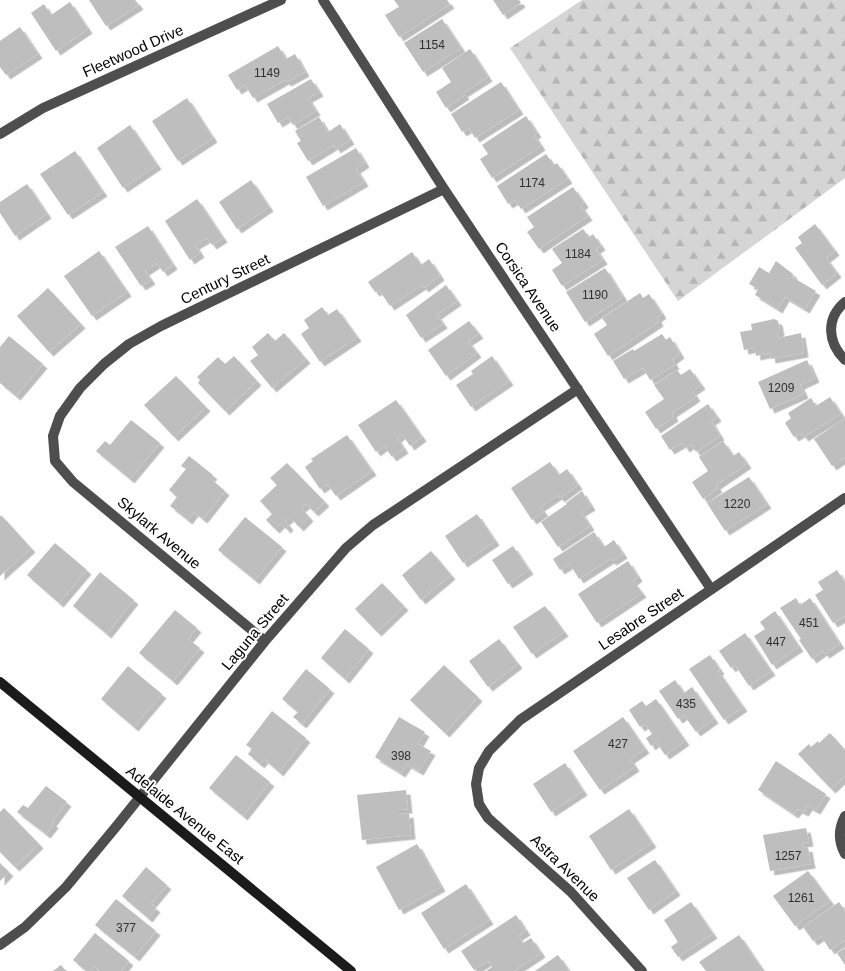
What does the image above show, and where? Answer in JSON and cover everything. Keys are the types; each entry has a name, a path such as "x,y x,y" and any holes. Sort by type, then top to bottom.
{"main road":[{"name":"Adelaide Avenue East","path":"0,682 351,971"}],"street":[{"name":"Fleetwood Drive","path":"0,134 43,108 281,0"},
{"name":"Corsica Avenue","path":"323,0 444,189 711,589"},
{"name":"Century Street","path":"52,436 60,416 80,388 104,364 129,344 161,326 444,189"},
{"path":"845,302 833,317 830,329 832,341 837,352 845,360"},
{"name":"Laguna Street","path":"0,945 25,927 66,886 265,641 346,548 373,525 578,389"},
{"name":"Skylark Avenue","path":"52,436 55,461 73,482 265,641"},
{"name":"Lesabre Street","path":"476,784 480,768 489,751 520,720 845,498"},
{"name":"Astra Avenue","path":"476,784 479,804 488,818 571,892 642,971"},
{"path":"845,816 840,829 840,841 845,854"}],"green space":[{"path":"582,0 845,0 845,178 678,301 510,48"}],"building":[{"path":"89,0 135,0 139,5 106,26"},
{"path":"394,0 447,0 450,4 399,37 385,15 399,7"},
{"path":"493,0 519,0 521,3 503,15"},
{"path":"70,2 88,29 56,51 31,13 44,4 51,15"},
{"path":"442,19 461,48 423,72 404,43"},
{"path":"20,27 38,54 6,75 0,67 0,41"},
{"path":"278,46 286,59 295,54 305,72 287,82 285,80 253,98 245,85 237,90 228,75"},
{"path":"470,49 488,77 463,93 465,95 446,108 436,92 451,82 442,68"},
{"path":"311,79 319,92 308,98 316,111 293,125 288,117 278,123 267,104"},
{"path":"501,82 519,110 475,138 469,128 462,132 451,114"},
{"path":"187,98 213,138 178,161 152,121"},
{"path":"526,116 537,133 534,135 541,146 492,178 480,159 488,154 482,145"},
{"path":"319,117 328,132 340,124 350,140 336,149 334,145 308,161 297,143 301,141 295,131"},
{"path":"130,125 157,165 123,188 97,148"},
{"path":"356,148 365,163 356,169 364,182 323,206 306,177"},
{"path":"75,151 103,192 68,215 40,174"},
{"path":"546,154 554,165 557,163 568,179 521,209 515,200 508,204 497,186"},
{"path":"251,180 269,207 237,229 219,202"},
{"path":"27,184 47,214 15,236 0,213 0,202"},
{"path":"573,187 584,203 581,206 588,216 539,249 527,232 534,227 527,217"},
{"path":"197,199 223,238 212,245 207,238 195,245 200,253 190,260 165,221"},
{"path":"815,224 835,251 826,258 837,273 822,285 795,248 802,243 798,237"},
{"path":"148,226 173,265 163,272 157,263 145,271 151,280 141,286 115,247"},
{"path":"583,229 589,237 593,234 601,246 596,249 603,260 562,286 552,270 562,263 552,249"},
{"path":"99,251 127,292 92,316 64,276"},
{"path":"412,252 421,265 429,259 440,276 424,288 422,285 390,306 379,290 375,292 368,282"},
{"path":"776,261 793,274 792,277 816,291 805,309 785,297 778,309 755,295 758,289 749,284 759,267 769,273"},
{"path":"605,268 623,297 585,322 566,292"},
{"path":"446,285 457,301 437,315 443,324 421,338 406,315"},
{"path":"48,288 81,324 49,352 17,316"},
{"path":"640,293 643,298 649,294 662,314 657,318 659,322 608,356 594,334 607,325 602,318"},
{"path":"322,307 328,315 337,309 357,337 320,362 301,334 309,328 304,320"},
{"path":"774,319 778,321 780,331 777,334 778,338 801,333 804,353 771,359 770,353 756,356 755,348 744,350 740,332 752,330 751,324"},
{"path":"469,321 479,334 468,341 477,353 446,376 428,350"},
{"path":"268,333 275,341 284,333 306,359 272,388 250,361 258,355 252,347"},
{"path":"662,334 666,340 670,337 680,354 672,360 675,365 650,380 643,368 624,379 613,361"},
{"path":"9,336 43,364 16,396 0,383 0,347"},
{"path":"234,356 257,381 225,411 198,383 200,380 197,377 218,357 225,364"},
{"path":"492,356 509,381 471,407 456,385 473,374 471,371"},
{"path":"807,360 815,378 800,385 804,394 770,409 758,382"},
{"path":"690,369 701,385 692,391 696,397 672,413 674,417 656,429 645,412 664,399 654,385 677,370 681,375"},
{"path":"176,376 206,407 174,437 144,405"},
{"path":"830,397 841,414 804,437 801,433 794,437 785,423 791,418 788,413 811,398 816,406"},
{"path":"396,400 422,437 410,446 402,434 397,438 404,449 392,457 384,446 376,452 358,425"},
{"path":"708,404 717,417 711,421 720,436 696,452 691,444 685,448 682,443 670,450 661,436"},
{"path":"845,418 845,457 832,466 814,439"},
{"path":"131,420 160,443 130,479 96,451 105,441 110,445"},
{"path":"347,435 372,471 336,496 327,484 320,489 305,467 313,461 311,459"},
{"path":"723,441 733,456 739,452 747,464 716,485 718,488 703,499 692,482 708,471 699,457"},
{"path":"189,456 213,475 210,478 225,491 203,519 194,512 188,520 170,506 177,497 169,490 186,469 181,466"},
{"path":"550,462 559,475 567,469 578,485 560,498 558,495 540,507 544,512 532,520 511,488"},
{"path":"287,463 325,502 314,512 306,504 301,508 309,517 299,527 290,517 285,521 289,526 286,529 281,523 275,529 266,520 272,514 260,501 277,485 270,478"},
{"path":"749,477 767,504 725,531 707,503"},
{"path":"582,491 591,506 581,512 590,526 558,547 541,522"},
{"path":"477,514 495,541 463,563 445,536"},
{"path":"1,515 31,548 0,576 0,517"},
{"path":"245,517 282,547 255,580 218,550"},
{"path":"594,532 604,547 614,540 623,554 612,561 610,559 579,579 570,564 560,570 553,559"},
{"path":"55,543 87,570 59,603 27,575"},
{"path":"513,546 529,570 508,584 492,560"},
{"path":"431,551 451,575 421,600 402,575"},
{"path":"628,561 638,577 633,581 642,593 597,623 578,594"},
{"path":"837,570 845,583 845,616 833,623 815,595 823,590 818,582"},
{"path":"100,572 134,600 107,634 73,606"},
{"path":"382,583 404,606 377,632 355,609"},
{"path":"796,598 800,605 810,598 840,644 825,654 823,651 812,659 780,608"},
{"path":"545,606 564,632 532,654 513,627"},
{"path":"175,610 197,628 188,639 200,648 173,681 139,653"},
{"path":"775,611 799,647 772,665 754,636 765,629 760,622"},
{"path":"345,629 369,649 345,679 321,658"},
{"path":"745,633 771,671 749,686 735,665 731,668 719,651"},
{"path":"499,639 518,664 488,687 469,661"},
{"path":"710,655 720,670 718,671 743,707 724,720 689,669"},
{"path":"444,665 478,697 445,733 410,700"},
{"path":"128,666 162,694 134,727 101,699"},
{"path":"306,669 330,689 302,724 293,717 298,712 282,699"},
{"path":"675,680 684,693 692,687 714,719 696,732 684,715 678,719 659,691"},
{"path":"656,699 685,741 665,755 656,742 651,746 646,738 652,734 645,724 640,727 629,710 642,701 646,706"},
{"path":"272,711 306,738 279,772 264,759 260,764 248,754 252,749 246,745"},
{"path":"399,717 425,732 418,744 431,751 419,771 407,764 401,773 375,757"},
{"path":"623,717 645,749 630,759 635,767 600,790 573,751"},
{"path":"830,733 845,750 845,776 831,789 798,754 809,744 811,747 818,741 819,743"},
{"path":"236,755 270,782 243,816 209,788"},
{"path":"776,761 826,794 816,810 808,806 804,812 798,809 794,814 758,790"},
{"path":"565,763 583,791 551,812 533,784"},
{"path":"46,786 67,802 52,822 54,824 46,834 17,812 23,805 28,808"},
{"path":"406,790 408,809 398,810 398,815 409,813 411,835 362,840 357,795"},
{"path":"4,808 39,844 15,867 0,852 0,812"},
{"path":"629,809 652,843 611,870 589,836"},
{"path":"806,828 809,842 802,843 803,848 808,847 811,864 770,871 763,835"},
{"path":"417,844 441,887 399,910 376,867"},
{"path":"655,860 676,891 649,910 627,878"},
{"path":"0,863 9,872 0,881"},
{"path":"146,867 167,885 151,904 156,908 148,918 122,896"},
{"path":"808,871 830,901 795,926 773,896"},
{"path":"466,884 489,920 444,949 421,913"},
{"path":"116,899 156,931 135,957 95,925"},
{"path":"691,902 713,934 678,957 671,947 678,942 664,920"},
{"path":"839,902 845,911 845,940 830,950 821,936 813,941 803,927"},
{"path":"516,915 526,931 518,936 523,943 531,938 541,953 514,971 486,971 492,967 488,961 474,970 461,951"},
{"path":"95,933 129,961 121,971 100,971 94,966 90,971 86,971 73,960"},
{"path":"739,935 762,969 760,971 706,971 699,962"},
{"path":"845,948 845,965 837,953"},
{"path":"558,955 569,971 535,971"},
{"path":"61,965 66,971 53,971"}]}
